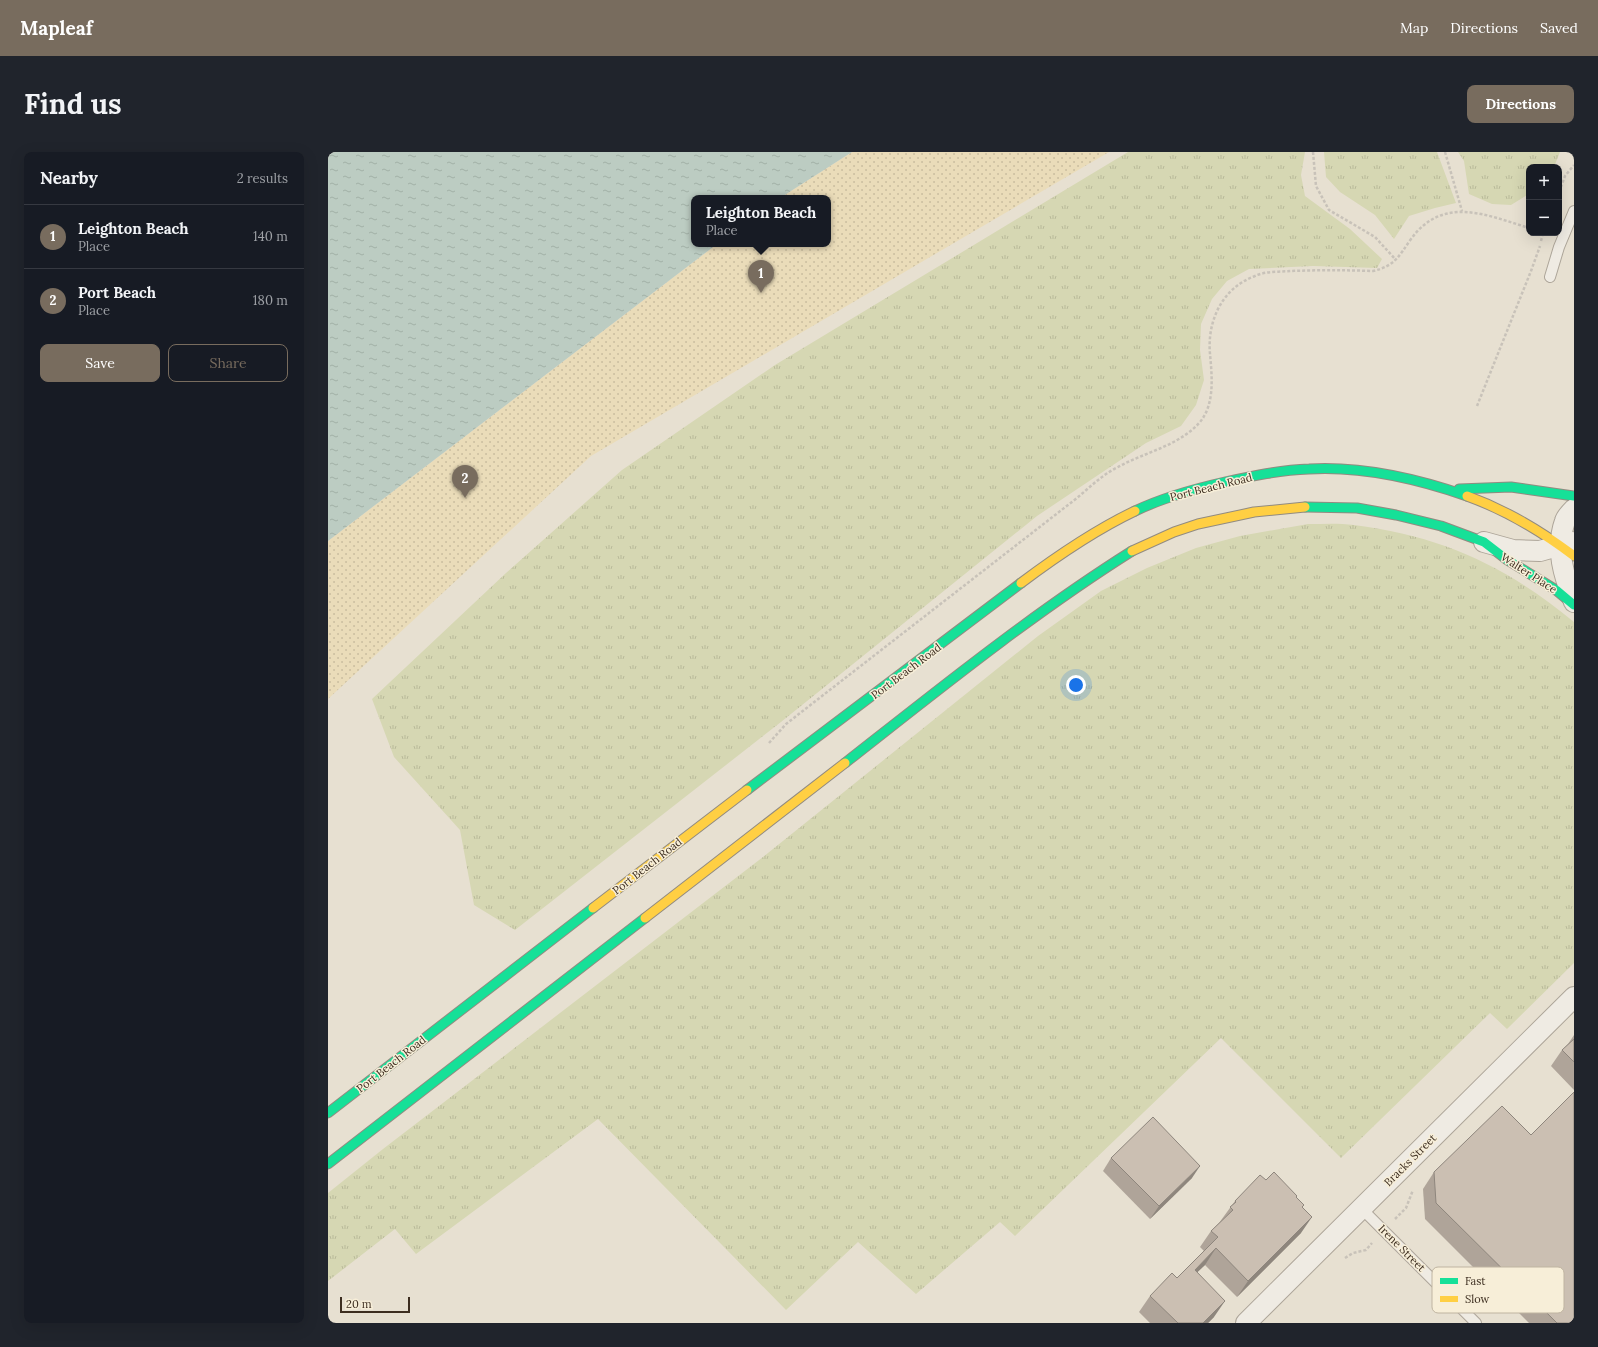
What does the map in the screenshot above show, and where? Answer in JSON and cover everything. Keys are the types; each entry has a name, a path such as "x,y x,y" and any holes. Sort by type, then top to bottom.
{"main road":[{"name":"Port Beach Road","path":"328,1113 670,849 1046,564 1109,524 1156,502 1192,490 1266,473 1308,469 1339,469 1377,473 1450,489 1486,503 1511,515 1570,548"},
{"path":"1450,489 1512,487 1574,496"},
{"path":"328,1164 951,680 1090,577 1136,548 1174,532 1198,524 1254,512 1301,507 1357,508 1396,515 1441,526 1484,542"},
{"name":"Walter Place","path":"1484,542 1506,559 1556,590 1574,604"}],"street":[{"path":"1574,509 1565,520 1570,548 1563,571 1574,604"},
{"path":"1484,542 1514,550 1540,551 1570,548"},
{"name":"Bracks Street","path":"1246,1323 1574,997"}],"lane":[{"path":"1550,276 1559,247 1574,211"},
{"name":"Irene Street","path":"1361,1208 1432,1279"},
{"name":"Irene Street","path":"1466,1313 1476,1323"}],"path":[{"path":"1313,152 1316,186 1329,210 1375,237 1396,260"},
{"path":"1445,152 1462,211"},
{"path":"1562,184 1565,176 1574,165"},
{"path":"1201,420 1207,407 1211,392 1209,344 1211,326 1215,313 1222,302 1244,281 1256,275 1273,272 1373,271 1386,268 1396,260 1412,237 1424,224 1442,214 1462,211 1486,215 1526,227"},
{"path":"1477,406 1531,271 1542,236"}],"green space":[{"path":"1128,152 1305,152 1301,175 1305,196 1350,229 1382,259 1377,268 1313,266 1249,269 1227,281 1212,299 1201,324 1200,350 1204,380 1196,405 1181,426 1146,443 1037,516 781,722 515,930 474,905 460,830 394,757 372,699 506,573 622,470 775,365"},
{"path":"1324,152 1437,152 1456,203 1409,216 1394,239 1375,215 1340,192 1326,177"},
{"path":"1458,152 1560,152 1555,164 1526,164 1526,196 1511,205 1492,204 1469,194 1464,161"},
{"path":"1308,524 1348,524 1386,530 1416,537 1444,546 1472,557 1498,570 1549,602 1574,622 1574,963 1507,1029 1490,1013 1341,1158 1221,1038 1015,1236 1000,1222 916,1294 858,1242 786,1310 598,1119 416,1254 395,1229 328,1281 328,1193 383,1149 763,857 1038,636 1101,591 1147,568 1196,548 1240,536"}],"sand":[{"path":"852,152 1109,152 591,456 328,699 328,541 713,247 831,247 831,195 785,195"}],"water":[{"path":"328,152 852,152 785,195 691,195 691,247 713,247 328,541"}],"building":[{"path":"1574,1039 1574,1062 1562,1050"},
{"path":"1574,1092 1574,1323 1557,1323 1547,1313 1564,1313 1564,1267 1501,1267 1436,1203 1434,1172 1502,1106 1531,1135"},
{"path":"1153,1117 1200,1166 1159,1206 1111,1158"},
{"path":"1274,1172 1297,1196 1296,1197 1304,1205 1302,1207 1312,1217 1248,1281 1216,1248 1195,1270 1225,1301 1203,1323 1178,1323 1150,1296 1172,1273 1177,1278 1218,1237 1211,1231 1233,1210 1230,1207 1260,1175 1266,1180"}],"traffic: fast":[{"path":"1135,511 1168,498 1213,485 1266,474 1309,469 1348,470 1389,475 1429,484 1467,496"},
{"path":"1459,489 1511,487 1574,496"},
{"path":"1305,507 1357,508 1396,515 1441,526 1484,542 1506,559 1556,590 1574,605"},
{"path":"845,763 950,680 1058,600 1132,551"},
{"path":"747,790 1021,583"},
{"path":"328,1113 593,908"},
{"path":"328,1164 645,918"}],"traffic: slow":[{"path":"1467,496 1496,508 1523,522 1574,556"},
{"path":"1132,551 1174,532 1198,524 1254,512 1305,507"},
{"path":"1021,583 1076,544 1105,526 1135,511"},
{"path":"645,918 845,763"},
{"path":"593,908 747,790"}],"place":[{"name":"Leighton Beach","path":"761,293"},
{"name":"Port Beach","path":"465,498"}]}
